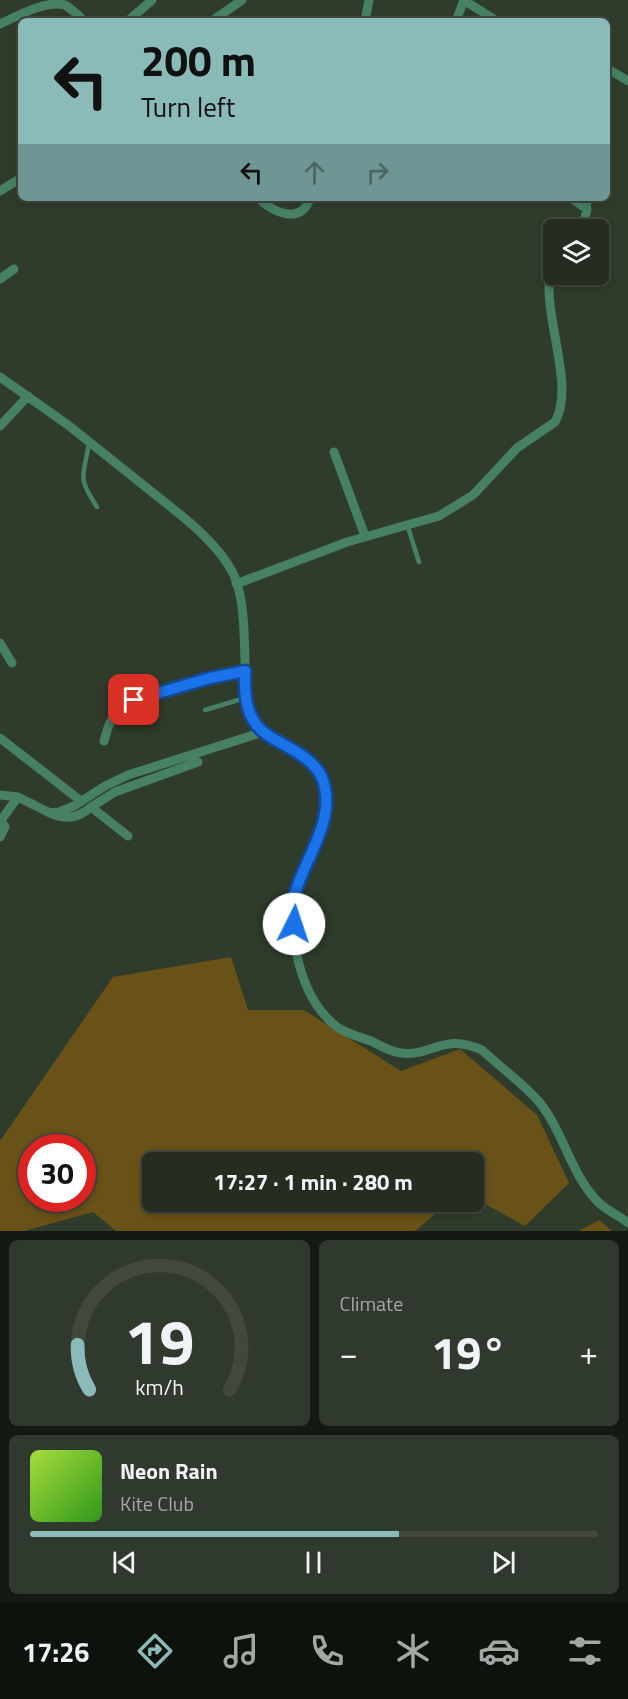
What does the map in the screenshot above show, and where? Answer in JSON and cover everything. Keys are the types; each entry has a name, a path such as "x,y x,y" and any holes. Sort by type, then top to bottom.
{"street":[{"path":"131,18 152,0"},
{"path":"216,18 242,0"},
{"path":"366,18 369,0"},
{"path":"457,18 465,0 492,18"},
{"path":"0,24 30,5 64,5 80,18"},
{"path":"610,70 628,81"},
{"path":"0,191 18,180"},
{"path":"261,201 288,214 300,213 308,206 309,201"},
{"path":"575,201 587,209 585,219"},
{"path":"0,279 14,269"},
{"path":"237,584 301,558 365,536 439,516 459,505 485,484 517,448 555,422 559,416 561,383 549,285"},
{"path":"0,376 89,442 200,531 229,566 237,584 243,620 245,698 253,720 263,732 309,760 322,777 324,785 325,809 322,822 294,900 293,911 301,973 312,998 336,1026 392,1051 403,1054 417,1052 454,1042 482,1050 538,1101 554,1124 568,1158 585,1185 598,1202 628,1223"},
{"path":"0,426 28,396"},
{"path":"334,452 365,536"},
{"path":"0,643 12,663"},
{"path":"104,741 113,716 134,700 210,678 245,671"},
{"path":"50,813 67,810 128,775 263,732"},
{"path":"0,738 81,801"},
{"path":"0,795 18,797 50,813 68,819 75,818 116,792 198,762"},
{"path":"0,837 5,827 1,820 18,797"},
{"path":"91,807 128,836"}],"lane":[{"path":"587,209 590,201"},
{"path":"89,442 82,477 83,484 97,507"},
{"path":"407,524 419,562"},
{"path":"206,710 245,698"}],"shaded area":[{"path":"231,957 248,1010 304,1010 401,1071 460,1049 537,1115 569,1183 525,1226 484,1203 484,1152 142,1152 142,1212 437,1212 415,1231 116,1231 93,1212 24,1231 0,1231 0,1141 113,977"},
{"path":"599,1220 612,1231 579,1231"}],"route":[{"path":"134,700 225,674 245,671 246,704 258,726 270,737 309,760 316,768 324,785 325,809 317,839 294,900 294,924"}]}
